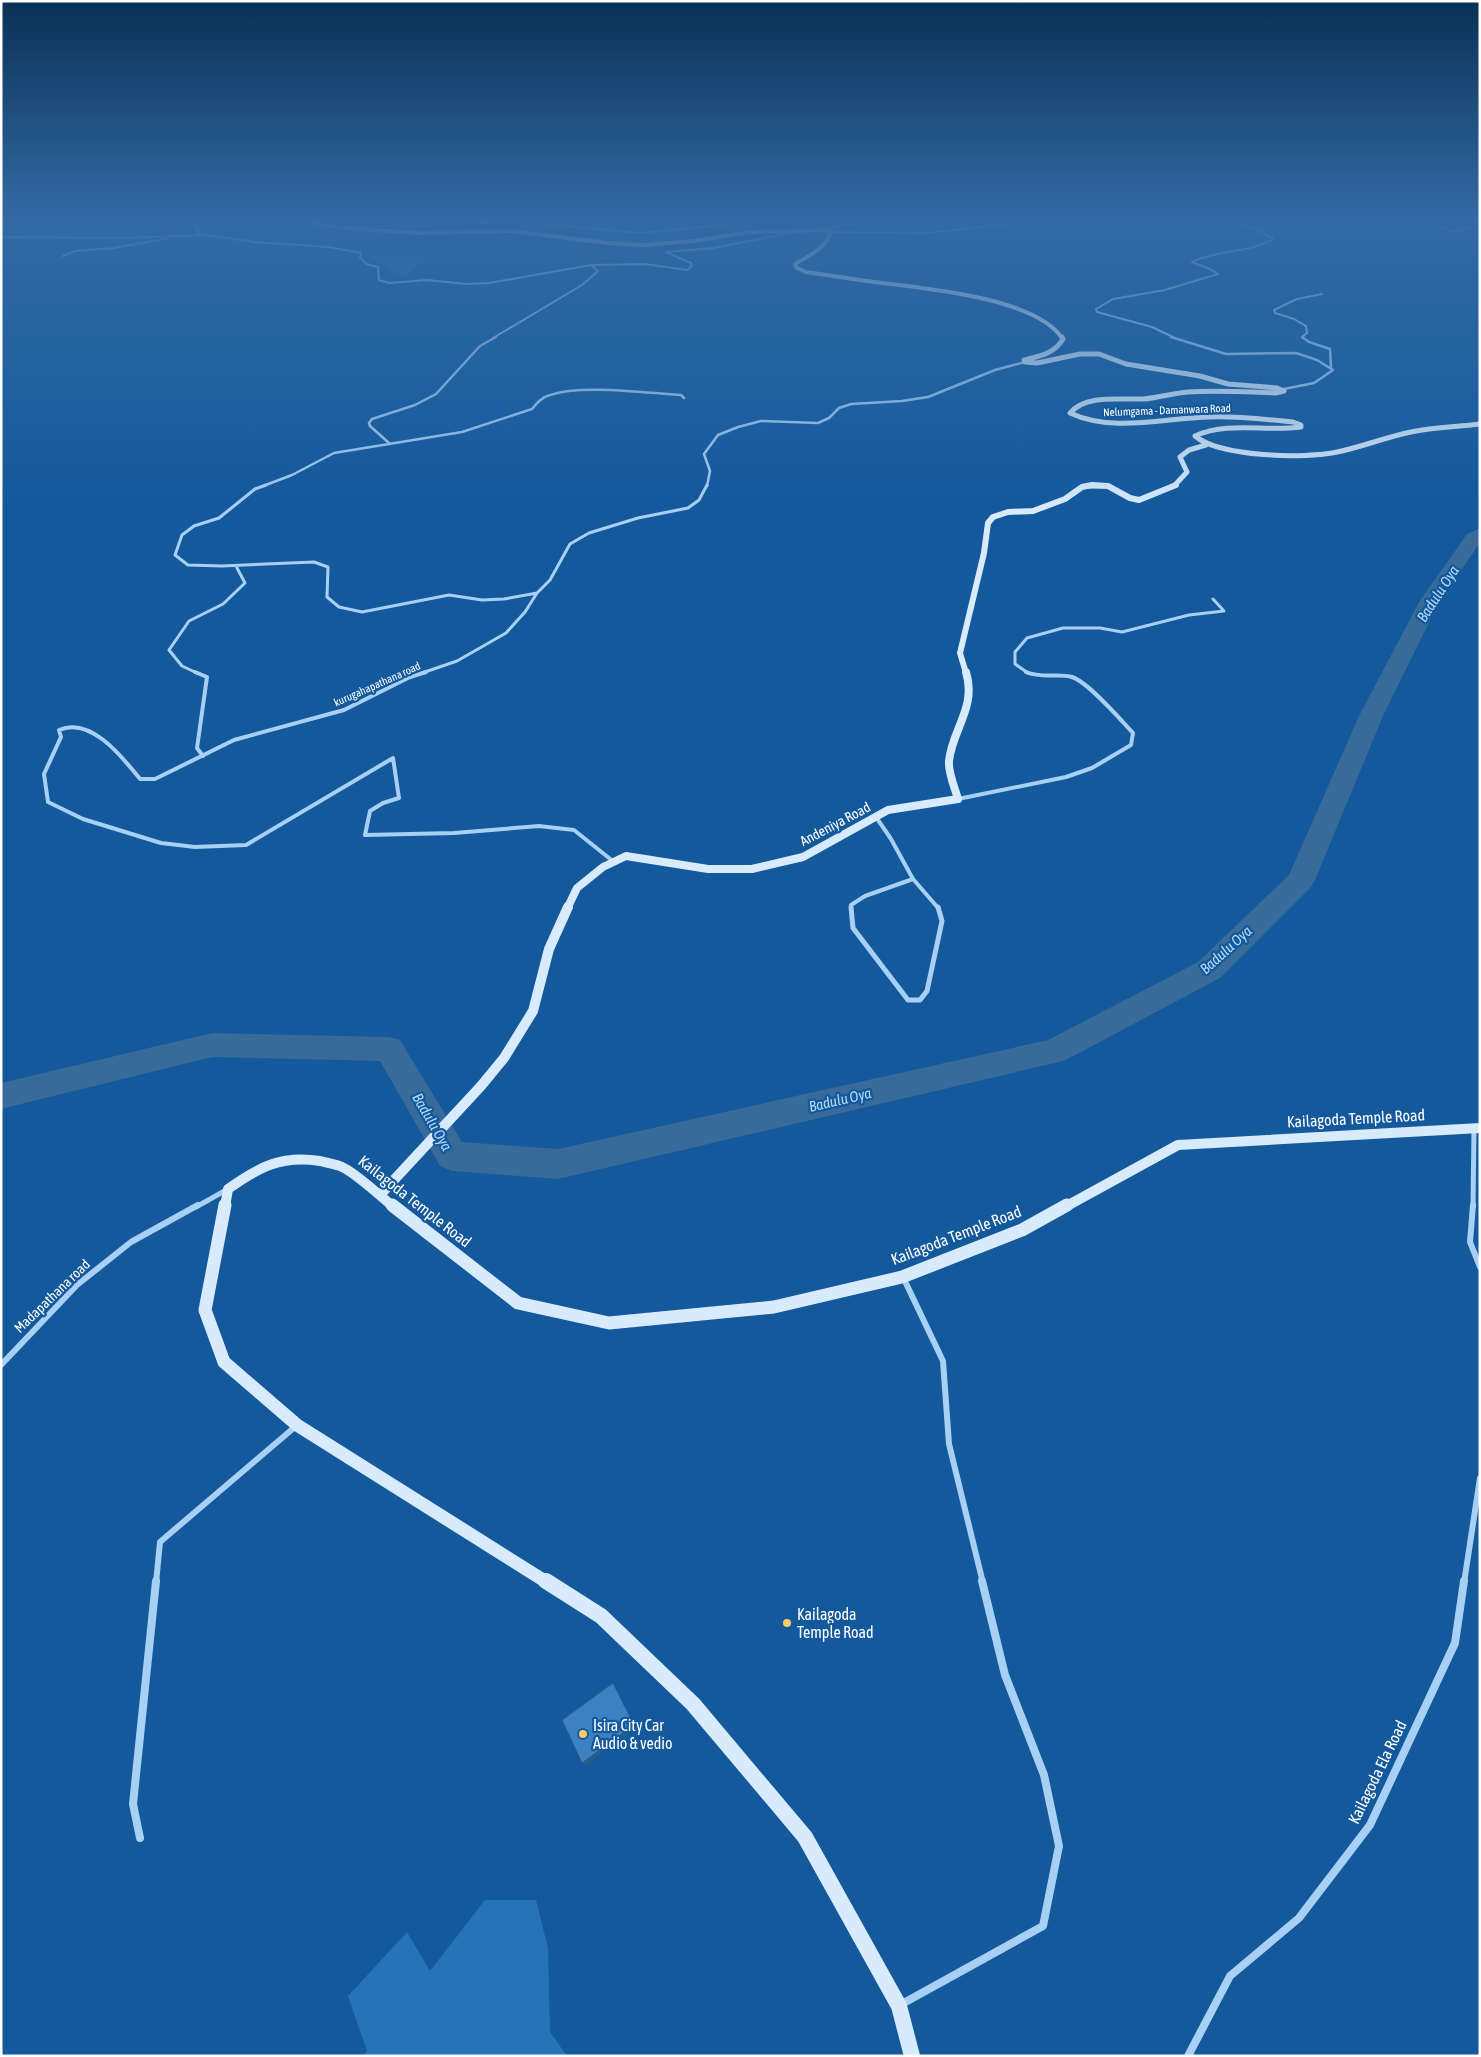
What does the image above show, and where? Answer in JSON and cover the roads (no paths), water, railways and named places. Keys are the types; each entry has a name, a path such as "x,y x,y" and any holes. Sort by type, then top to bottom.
{"street":[{"path":"389,443 370,426 369,423 372,419 429,399 460,372 468,357 480,346 531,316"},
{"path":"1025,362 1024,360 1051,353 1060,347 1063,339 1062,335 1033,316"},
{"path":"1109,316 1152,327 1172,337 1226,354 1296,353 1331,367"},
{"path":"1284,316 1306,326 1307,333 1302,336 1309,342 1330,349 1332,370 1314,383 1284,389"},
{"name":"Nelumgama - Damanwara Road","path":"1025,362 1037,363 1080,354 1099,354 1126,364 1200,376 1228,384 1284,389"},
{"name":"kurugahapathana road","path":"614,862 574,830 539,826 443,833 365,835 370,811 383,803 398,798 393,758 246,844 195,847 161,843 83,819 48,802 44,774 61,737 59,730 65,727 88,731 108,742 140,779 155,780 234,740 344,710 410,677 457,661 506,633 525,612 537,593 550,580 570,544 589,533 638,518 688,508 699,500 706,490 710,471 704,454 718,436 738,427 761,421 818,423 829,418 839,408 851,404 902,401 928,397 986,373 1025,362"},
{"name":"Nelumgama - Damanwara Road","path":"1206,445 1198,441 1196,436 1202,431 1220,429 1291,430 1301,427 1301,425 1293,422 1252,418 1199,417 1140,422 1100,422 1088,421 1070,413 1071,409 1094,402 1144,399 1186,392 1276,393 1282,392 1284,389"},
{"path":"537,593 514,598 462,600 449,595 362,612 339,607 327,597 328,567 314,562 236,566 188,565 175,555 182,535 194,526 219,518 255,489 292,475 334,453 462,432 532,409 539,401 550,395 577,390 681,395 684,398"},
{"path":"1213,600 1224,611 1189,615 1122,632 1100,628 1063,628 1028,638 1015,652 1015,664 1028,673 1050,677 1073,677 1101,698 1133,733 1131,746 1092,768 1066,778 958,799 949,763 953,745 967,711 968,678 960,653 984,554 988,523 993,518 1008,512 1033,511 1065,499 1082,487 1092,485 1108,486 1130,498 1140,500 1176,485 1187,472 1180,457 1188,450 1206,445 1226,449 1280,454 1324,455 1413,431 1480,424"},
{"path":"203,756 198,748 206,677 182,666 169,650 189,621 224,604 245,583 236,566"},
{"name":"Andeniya Road","path":"380,1195 481,1086 504,1058 533,1011 549,949 577,888 603,867 626,856 708,869 752,869 803,857 888,810 958,799"},
{"path":"876,817 891,839 913,879 939,909 942,921 927,990 920,1000 908,1000 853,928 851,905 865,896 913,879"},
{"path":"1477,1129 1470,1242 1480,1267"},
{"name":"Kailagoda Temple Road","path":"228,1189 251,1171 285,1158 316,1159 344,1167 518,1303 609,1323 774,1306 902,1276 1022,1230 1178,1145 1477,1129"},
{"path":"228,1189 205,1310 224,1362 296,1426 601,1616 686,1698 805,1837 899,2006 912,2056"},
{"name":"Madapathana road","path":"1,1365 77,1285 130,1242 228,1189"},
{"path":"899,2006 1043,1926 1059,1846 1044,1775 1005,1675 949,1444 943,1361 902,1276"},
{"path":"140,1838 133,1804 160,1542 296,1426"},
{"name":"Kailagoda Ela Road","path":"1188,2056 1230,1976 1299,1918 1370,1825 1455,1643 1480,1478"}],"waterway":[{"name":"Badulu Oya","path":"1,1096 212,1045 389,1049 452,1156 558,1164 1055,1051 1209,970 1301,880 1371,716 1429,602 1474,538 1480,534"}],"place":[{"name":"Kailagoda Temple Road","path":"787,1623"},
{"name":"Isira City Car Audio & vedio","path":"583,1734"}]}
